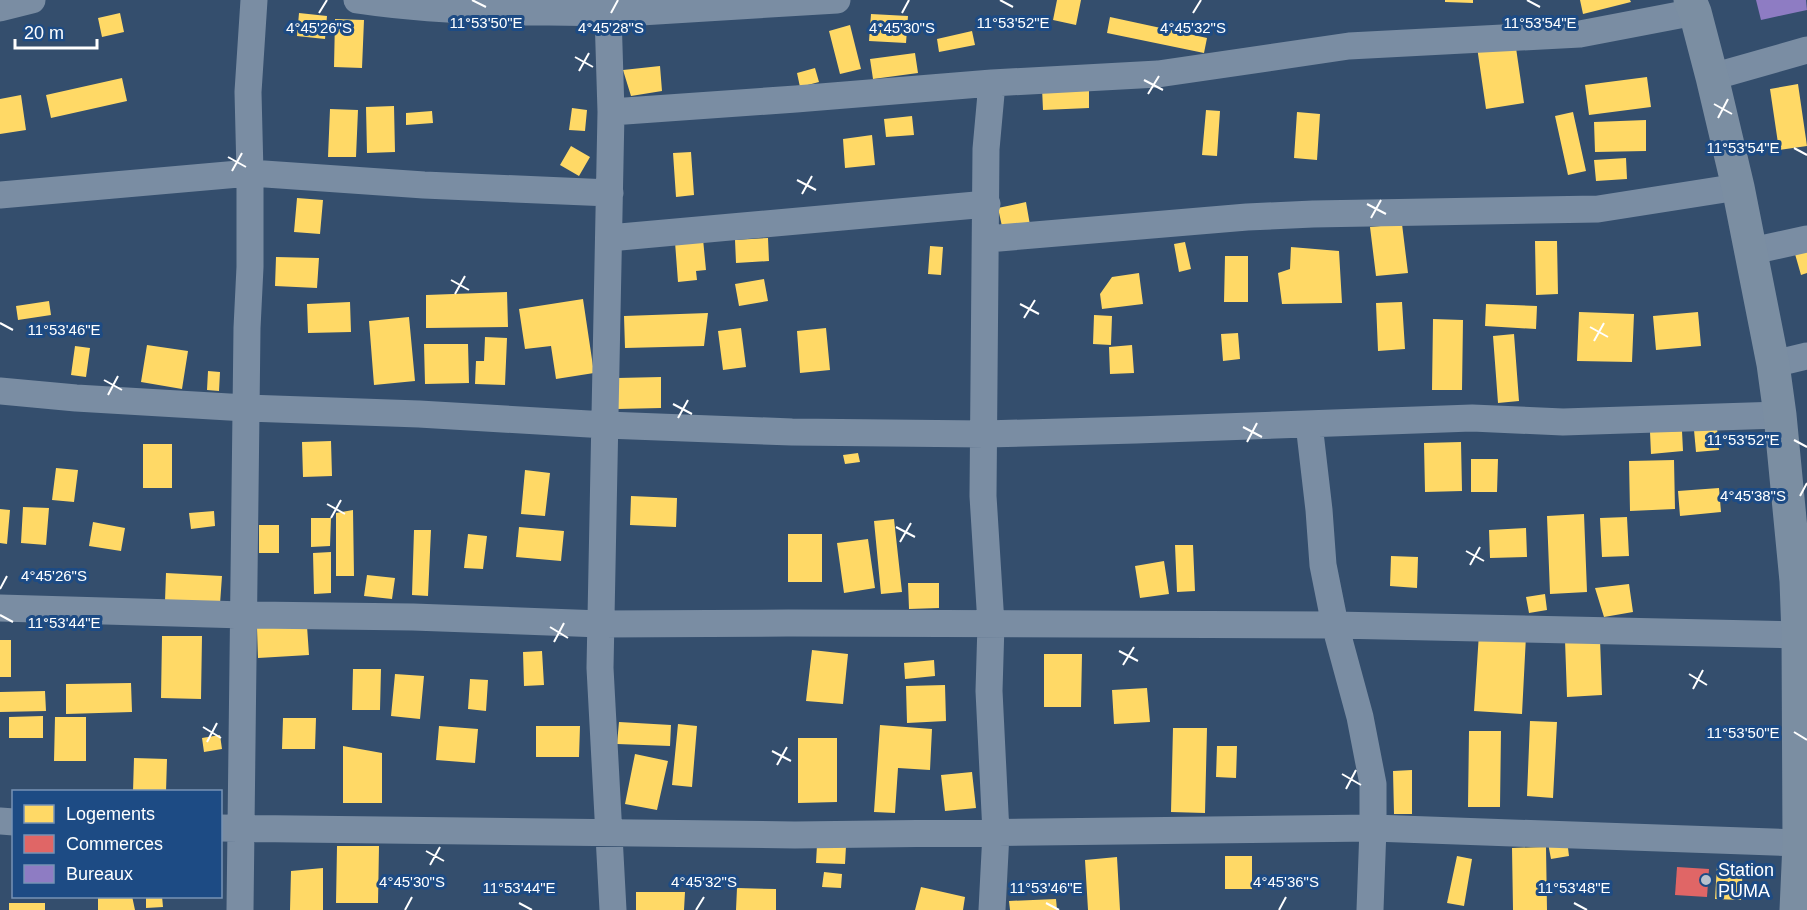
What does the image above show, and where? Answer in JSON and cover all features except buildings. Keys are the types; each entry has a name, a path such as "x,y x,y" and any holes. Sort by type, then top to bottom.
{"highway":[{"path":"1693,6 1712,77 1752,251 1780,415 1803,635 1800,892"}],"street":[{"path":"0,8 32,0"},
{"path":"240,910 231,828 244,615 250,173 248,92 254,0"},
{"path":"357,0 400,6 609,7 837,0"},
{"path":"611,112 992,83 1158,74 1349,46 1581,34 1693,6"},
{"path":"609,7 611,112 601,691 613,910"},
{"path":"1712,77 1807,50"},
{"path":"992,83 986,149 987,239 984,334 984,532 991,624 989,690 996,833 992,910"},
{"path":"0,195 250,173 424,185 610,193"},
{"path":"987,239 1258,216 1598,209 1738,187"},
{"path":"609,238 987,204"},
{"path":"1752,251 1807,239"},
{"path":"1773,364 1807,356"},
{"path":"0,391 246,408 792,432 985,434 1472,418 1563,422 1780,415"},
{"path":"1310,424 1323,565 1335,625 1360,717 1373,784 1370,910"},
{"path":"0,608 413,617 601,624 1335,625 1803,635"},
{"path":"231,828 795,835 1373,828 1799,843"}],"place":[{"name":"Station PUMA","path":"1706,880"}]}
